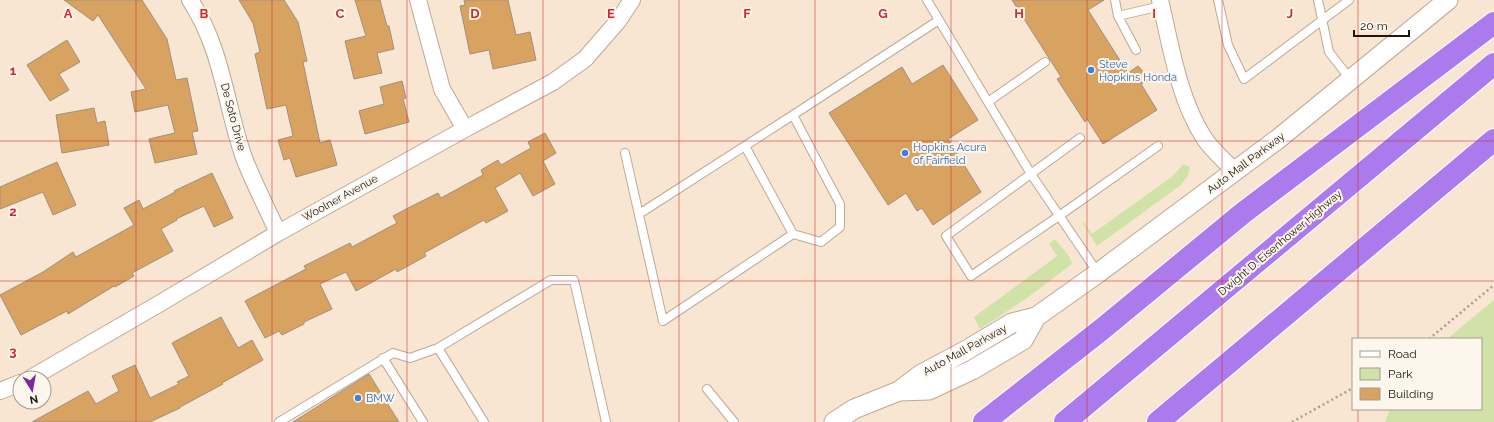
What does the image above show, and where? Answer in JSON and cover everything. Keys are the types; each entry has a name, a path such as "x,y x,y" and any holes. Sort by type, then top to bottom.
{"highway":[{"path":"984,422 1101,330 1244,213 1494,23"},
{"name":"Dwight D. Eisenhower Highway","path":"1065,422 1494,64"},
{"path":"1158,422 1494,140"}],"street":[{"name":"De Soto Drive","path":"190,0 200,15 216,53 243,155 278,233"},
{"path":"418,0 442,89 465,129"},
{"name":"Woolner Avenue","path":"45,370 278,233 553,82 585,59 618,20 632,0"},
{"name":"Auto Mall Parkway","path":"834,422 854,409 899,391 929,390 972,370 1023,340 1036,317 1235,172 1351,80 1448,0"},
{"path":"1160,3 1183,95 1193,118 1204,139 1235,172"},
{"path":"0,391 12,386"}],"lane":[{"path":"928,0 1031,174 1098,273"},
{"path":"1115,0 1118,16 1136,50"},
{"path":"1218,0 1228,45 1244,79 1349,0"},
{"path":"1318,0 1329,52 1351,80"},
{"path":"1118,16 1160,3"},
{"path":"639,214 939,20"},
{"path":"988,102 1045,62"},
{"path":"745,146 793,234 821,242 840,227 840,204 793,115"},
{"path":"1080,138 946,236 970,276 1059,216 1158,146"},
{"path":"625,153 662,321 793,234"},
{"path":"279,422 393,352 410,358 438,348 551,280 574,280 606,422"},
{"path":"438,348 484,422"},
{"path":"384,358 423,422"},
{"path":"707,389 734,422"}],"path":[{"path":"1430,338 1494,285"},
{"path":"1292,422 1352,389"}],"green space":[{"path":"1183,164 1190,167 1188,175 1181,185 1097,246 1082,222 1083,221 1092,234 1173,176"},
{"path":"1055,239 1069,256 1072,264 1027,298 980,329 974,317 1057,256 1049,244"},
{"path":"1494,300 1494,422 1385,422 1390,410 1482,410 1482,338 1448,338"}],"building":[{"path":"64,0 142,0 167,39 176,80 187,78 198,131 192,132 197,154 155,163 149,139 175,133 168,105 135,112 131,92 146,89 98,15 93,21"},
{"path":"239,0 284,0 298,22 307,61 303,62 320,143 330,140 337,165 296,177 290,158 284,160 278,140 293,136 286,105 267,109 255,54 260,52 253,23"},
{"path":"355,0 380,0 387,26 389,26 394,49 377,53 382,73 354,79 345,41 366,36"},
{"path":"464,0 508,0 516,35 530,32 536,60 493,69 489,50 470,54 460,6 465,5"},
{"name":"Steve Hopkins Honda","path":"1012,0 1104,0 1088,10 1128,73 1138,66 1150,79 1141,84 1157,110 1103,144 1087,119 1085,122 1057,79 1061,77"},
{"path":"67,40 80,62 59,74 69,90 50,101 27,65"},
{"name":"Hopkins Acura of Fairfield","path":"943,65 978,120 948,139 981,192 933,225 922,208 917,211 906,193 888,205 829,113 902,67 912,84"},
{"path":"402,81 406,98 403,99 409,122 365,134 359,111 384,104 380,87"},
{"path":"94,108 97,123 105,121 109,145 62,153 56,115"},
{"path":"545,133 556,153 543,161 555,184 533,196 520,173 495,188 508,211 486,223 484,220 424,253 426,256 397,272 396,269 356,291 346,272 320,284 332,309 304,322 304,324 282,335 279,331 265,338 245,301 306,269 304,266 350,243 352,247 397,223 393,216 438,193 441,198 483,175 481,170 498,160 501,165 531,148 528,142"},
{"path":"57,162 76,205 53,215 43,192 0,209 0,187"},
{"path":"212,173 233,218 214,227 204,206 176,219 177,220 161,229 173,251 132,273 134,276 115,287 114,286 68,314 67,311 21,335 0,295 43,272 73,252 76,257 134,225 124,208 139,200 143,209 175,192 174,191"},
{"path":"221,317 238,348 252,340 263,360 180,408 150,422 32,422 88,391 96,404 119,391 112,376 135,365 150,398 179,384 177,382 189,376 172,343"},
{"name":"BMW","path":"369,374 399,422 293,422 364,377"}],"place":[{"name":"Steve Hopkins Honda","path":"1091,70"},
{"name":"Hopkins Acura of Fairfield","path":"905,153"},
{"name":"BMW","path":"358,398"}]}
